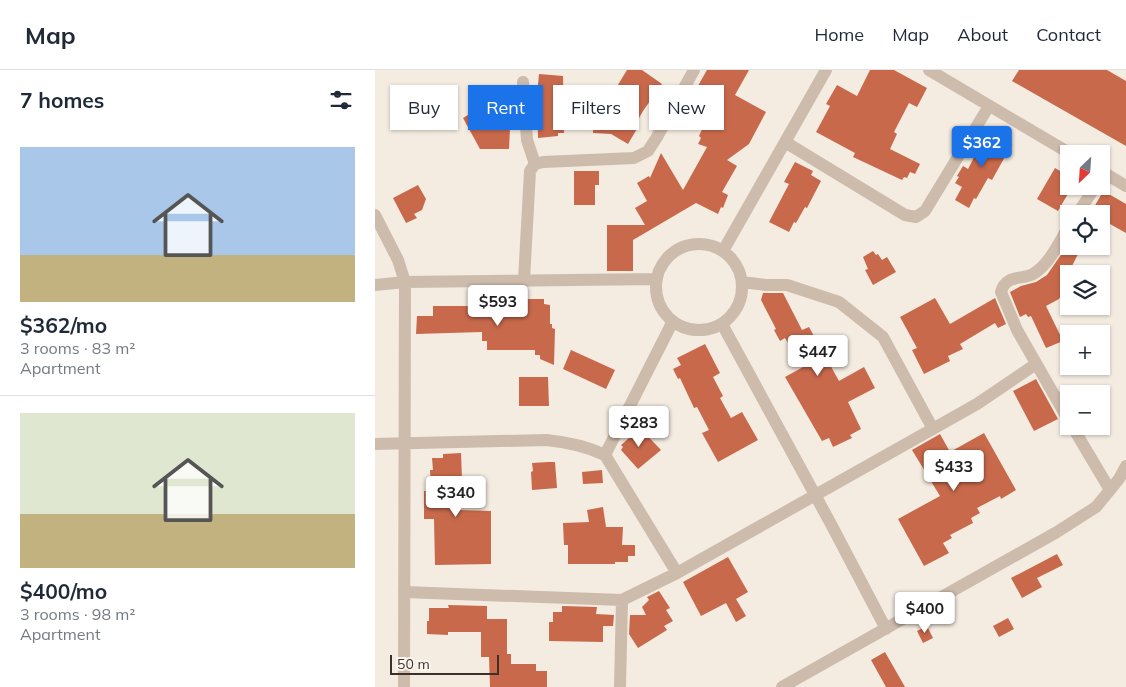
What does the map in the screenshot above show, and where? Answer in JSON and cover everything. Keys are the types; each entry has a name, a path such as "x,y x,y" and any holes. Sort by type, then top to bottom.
{"street":[{"path":"524,280 530,171 535,164 543,162 634,158 647,151 657,137 694,70"},
{"path":"723,251 826,70"},
{"path":"929,70 1060,148"},
{"path":"523,82 527,140 535,164"},
{"path":"785,142 905,215 916,217 925,211 989,106"},
{"path":"1110,178 1126,186"},
{"path":"375,215 398,260 405,282 404,687"},
{"path":"1060,241 1045,266 1032,275 1015,277 1004,285 1001,292 1017,330 1060,405"},
{"path":"700,244 712,246 723,251 739,270 742,282 742,294 738,306 731,316 722,324 710,329 697,330 685,328 673,321 665,313 659,302 657,279 661,267 668,258 683,248 700,244"},
{"path":"375,286 405,282 657,279"},
{"path":"742,282 787,285 839,302 883,337 933,429"},
{"path":"605,455 673,321"},
{"path":"722,324 886,629"},
{"path":"404,592 622,600 677,572 977,404 1036,364"},
{"path":"1077,435 1110,490"},
{"path":"375,444 545,440 591,448 605,455 677,572"},
{"path":"783,687 1057,532 1096,507 1126,466"},
{"path":"620,687 622,600"}],"building":[{"path":"627,70 642,70 662,84 649,85 649,102 639,118 639,85 618,85"},
{"path":"707,70 749,70 735,95 766,112 749,144 727,160 737,166 722,192 728,195 723,208 721,207 718,214 696,203 633,240 633,271 607,271 607,225 645,225 635,208 647,201 637,183 649,176 650,178 661,153 683,190 707,147 698,144 702,130 724,130 724,85 698,85"},
{"path":"870,70 894,70 927,88 917,107 909,103 894,132 897,134 890,149 920,164 915,174 910,172 907,178 904,177 902,180 853,157 855,153 816,132 830,106 826,104 837,85 857,96"},
{"path":"1019,70 1107,70 1126,81 1126,146 1012,81"},
{"path":"539,74 563,76 563,85 553,85 553,130 564,130 564,133 558,133 558,136 538,138 538,130 543,130 543,85 538,85"},
{"path":"468,115 468,127 463,118"},
{"path":"470,130 510,130 509,149 480,149"},
{"path":"593,130 636,130 628,144 611,134 593,133"},
{"path":"993,133 1012,144 992,180 988,178 969,208 955,200 962,187 955,183 959,177 957,176 963,166 968,169 986,134"},
{"path":"795,162 813,171 811,175 821,181 807,208 805,207 789,232 769,222 789,184 784,182"},
{"path":"1055,168 1060,171 1060,195 1067,195 1058,211 1037,199"},
{"path":"574,171 599,171 599,185 595,185 595,205 574,205"},
{"path":"418,185 426,199 422,210 414,214 417,218 406,223 393,198"},
{"path":"1101,195 1110,195 1126,204 1126,233 1110,224 1110,205 1095,205"},
{"path":"873,251 882,260 887,257 896,272 873,285 865,270 868,269 863,257"},
{"path":"1061,255 1078,255 1072,265 1060,265 1060,297 1046,306 1060,335 1060,342 1046,348 1031,316 1028,317 1026,314 1020,317 1010,292 1021,286 1036,282 1047,275"},
{"path":"763,293 783,293 802,330 809,327 839,381 864,367 875,388 848,402 861,429 850,435 852,438 833,447 829,438 822,441 785,377 803,367 785,338 780,341 774,330 776,329 761,300"},
{"path":"935,298 950,324 995,298 1006,324 998,328 995,323 960,344 963,349 948,356 950,361 924,374 912,350 917,348 900,317"},
{"path":"527,299 544,299 544,304 550,305 550,324 555,329 554,365 540,359 540,355 535,355 535,350 487,350 487,341 482,341 482,332 416,334 417,316 433,316 433,306 470,306 470,313 521,314 521,306 527,306"},
{"path":"705,344 720,373 713,377 723,396 720,398 731,418 742,412 758,440 718,462 702,433 709,430 697,407 694,408 680,378 678,379 673,369 681,365 677,358"},
{"path":"571,350 615,370 606,389 563,369"},
{"path":"519,377 548,377 549,406 519,406"},
{"path":"1036,379 1058,419 1034,431 1013,391"},
{"path":"638,426 661,450 638,469 621,450 623,447 621,445 629,438 627,436"},
{"path":"984,433 1016,490 1001,499 1000,496 977,508 980,513 971,518 973,523 950,535 952,538 943,543 949,553 924,566 898,519 940,496 912,450 940,434 950,452"},
{"path":"461,453 462,479 457,480 458,510 491,511 491,564 435,565 434,519 424,519 424,491 431,491 430,470 433,470 432,458 443,458 443,454"},
{"path":"555,462 557,488 532,490 532,463"},
{"path":"602,470 603,483 583,484 582,472"},
{"path":"603,507 606,527 623,527 622,545 635,545 635,556 628,556 628,562 615,562 615,564 568,564 568,545 564,545 563,523 589,522 587,510"},
{"path":"1057,554 1063,565 1037,578 1042,587 1022,598 1011,578"},
{"path":"728,557 748,592 736,599 746,616 736,622 726,603 701,616 683,582"},
{"path":"659,591 670,608 666,610 673,621 664,626 667,630 638,648 629,634 630,615 646,615 642,607 649,600 647,597"},
{"path":"448,605 487,606 487,619 507,619 507,654 511,654 511,664 536,664 536,671 547,671 547,687 490,687 489,657 481,657 481,632 448,632 448,635 427,634 429,608 449,608"},
{"path":"562,606 597,607 596,614 614,615 613,626 603,626 603,642 549,641 549,622 553,622 553,612 562,612"},
{"path":"1008,618 1014,629 999,637 993,626"},
{"path":"927,626 933,638 923,643 917,631"},
{"path":"885,652 905,687 886,687 871,660"}]}
